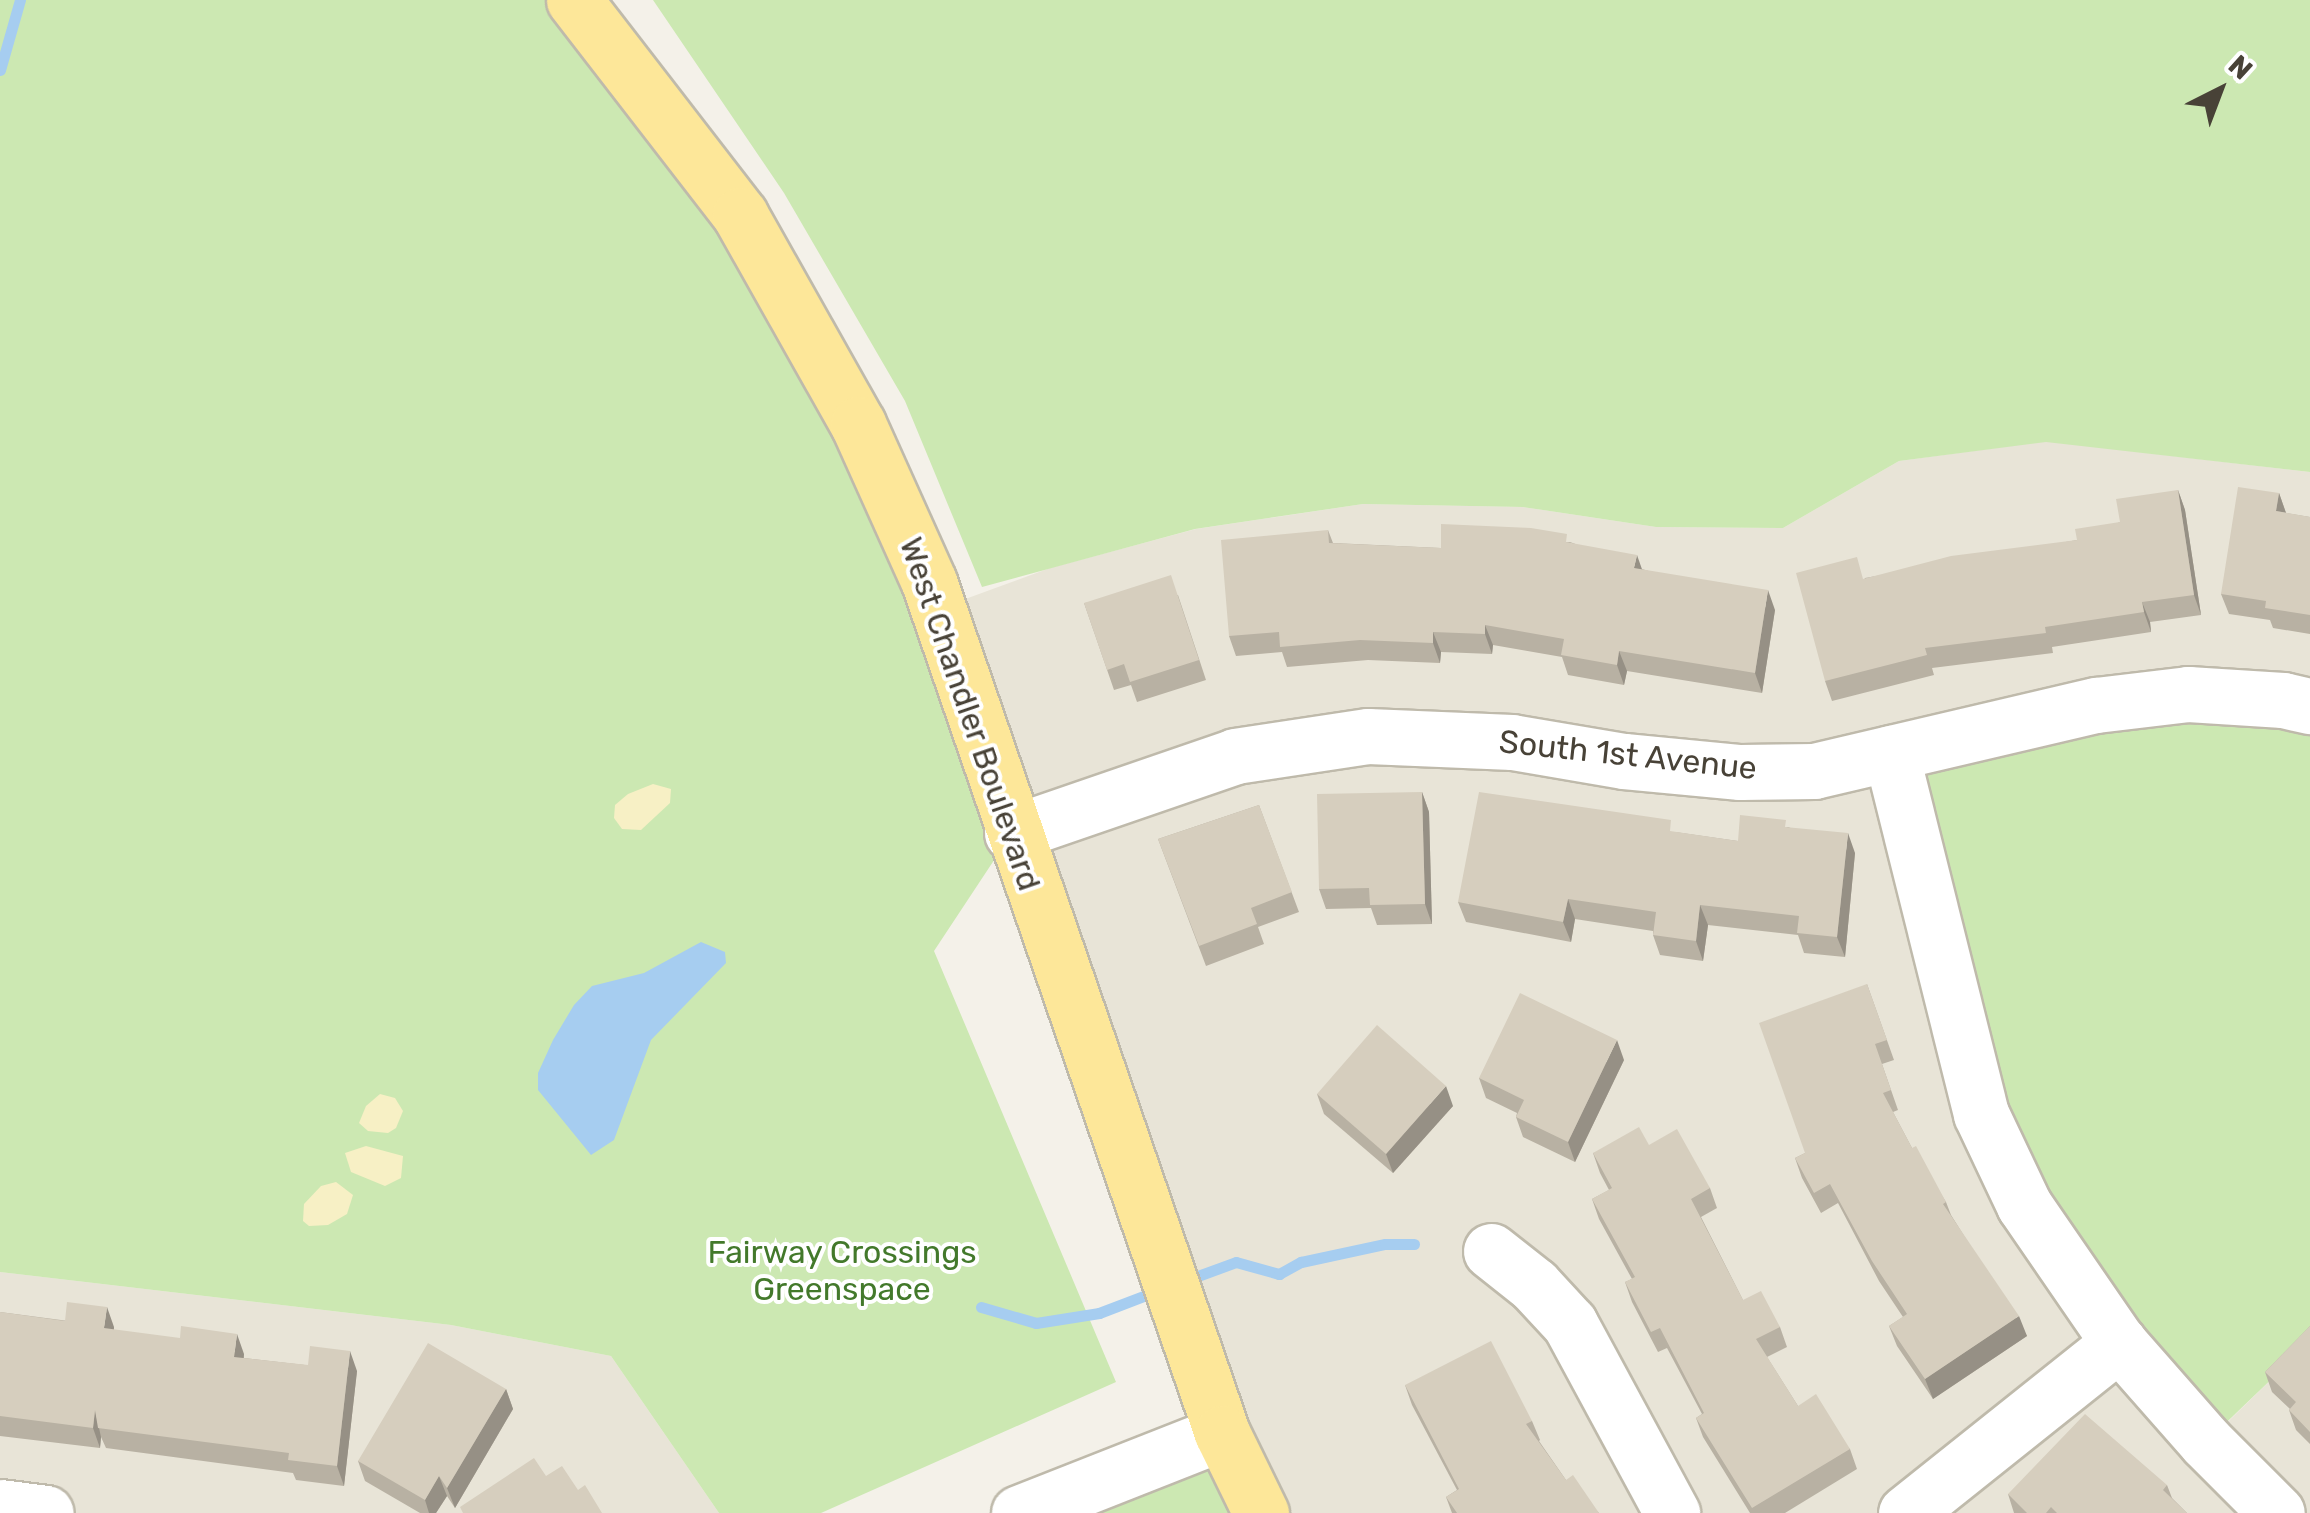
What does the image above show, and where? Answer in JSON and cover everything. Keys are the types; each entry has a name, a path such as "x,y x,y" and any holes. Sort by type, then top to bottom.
{"main road":[{"name":"West Chandler Boulevard","path":"574,0 740,216 858,424 929,582 1012,833 1222,1433 1261,1513"}],"street":[{"name":"South 1st Avenue","path":"1012,833 1235,756 1368,736 1512,742 1624,761 1740,772 1814,770 2096,705 2170,696 2283,700 2310,706"},
{"path":"1891,753 1981,1114 2024,1206 2119,1343 2277,1513"},
{"path":"1491,1251 1534,1284 1570,1324 1672,1513"},
{"path":"1906,1513 2119,1343"},
{"path":"1019,1513 1222,1433"},
{"path":"0,1507 46,1513"}],"shaded area":[{"path":"2046,441 2310,472 2310,706 2207,1442 2310,1342 2310,1513 1261,1513 938,609 1050,568 1196,529 1363,504 1523,507 1656,527 1783,528 1899,461"},
{"path":"0,1272 451,1325 611,1356 719,1513 0,1513"}],"green space":[{"name":"Fairway Crossings Greenspace","path":"0,0 574,0 740,215 1012,833 934,951 1116,1382 821,1513 719,1513 611,1356 451,1325 0,1272"},
{"path":"653,0 2310,0 2310,472 2046,442 1899,461 1783,528 1656,527 1523,507 1363,504 1195,529 982,587 905,401 784,193"},
{"path":"2310,706 2310,1342 2206,1442 2024,1205 1891,753"},
{"path":"1222,1433 1261,1513 1026,1513"}],"sand":[{"path":"653,784 671,789 670,803 641,830 622,829 614,818 615,805 628,794"},
{"path":"380,1094 395,1098 403,1111 396,1128 388,1133 368,1131 359,1123 366,1106"},
{"path":"366,1146 403,1156 401,1178 385,1186 351,1172 345,1153"},
{"path":"336,1182 353,1195 347,1214 328,1225 309,1226 303,1221 304,1204 321,1186"}],"water":[{"path":"701,942 725,952 726,963 651,1040 614,1140 591,1155 538,1090 538,1073 553,1040 574,1005 592,986 644,973"}],"building":[{"path":"2238,487 2279,493 2276,511 2310,517 2310,615 2265,608 2266,601 2221,594"},
{"path":"2178,490 2194,595 2142,602 2144,612 2045,627 2046,633 1925,648 1927,655 1825,681 1796,573 1857,557 1863,579 1951,556 2077,540 2075,529 2120,522 2116,499"},
{"path":"1441,524 1531,528 1567,534 1566,542 1637,555 1634,568 1768,590 1755,673 1619,651 1617,665 1561,655 1564,639 1485,625 1485,634 1433,632 1433,643 1360,640 1280,647 1279,632 1229,636 1221,540 1328,530 1329,543 1441,548"},
{"path":"1171,575 1199,660 1130,682 1124,664 1107,670 1084,603"},
{"path":"1422,792 1425,904 1370,905 1369,888 1319,889 1317,794"},
{"path":"1479,792 1671,820 1670,831 1738,841 1740,815 1786,820 1785,827 1848,833 1837,937 1797,933 1799,916 1700,905 1696,941 1653,935 1656,912 1568,899 1563,922 1458,902"},
{"path":"1259,805 1292,892 1251,908 1257,924 1199,946 1158,839"},
{"path":"1867,984 1887,1040 1875,1044 1891,1090 1883,1093 1912,1148 1916,1146 1946,1202 1943,1204 2019,1316 1925,1379 1889,1326 1907,1314 1872,1261 1830,1184 1814,1193 1795,1158 1805,1153 1759,1023"},
{"path":"1520,993 1617,1040 1568,1142 1516,1117 1524,1100 1479,1078"},
{"path":"1377,1025 1446,1086 1386,1154 1317,1094"},
{"path":"1639,1127 1649,1145 1677,1129 1710,1188 1691,1199 1743,1300 1761,1291 1780,1327 1756,1339 1798,1406 1816,1394 1850,1449 1752,1508 1696,1418 1704,1413 1660,1328 1651,1332 1625,1282 1635,1277 1592,1199 1612,1188 1593,1153"},
{"path":"67,1302 107,1307 104,1328 180,1338 181,1326 237,1334 234,1357 308,1365 310,1346 350,1351 337,1466 288,1460 289,1453 98,1428 95,1410 93,1428 0,1416 0,1312 65,1321"},
{"path":"2310,1326 2310,1432 2289,1410 2296,1402 2265,1372"},
{"path":"1491,1341 1532,1421 1526,1424 1566,1480 1573,1475 1599,1513 1457,1513 1446,1497 1459,1489 1405,1385"},
{"path":"428,1343 506,1389 447,1488 439,1476 425,1500 358,1461"},
{"path":"2085,1414 2167,1485 2163,1490 2187,1513 2057,1513 2051,1507 2046,1513 2027,1513 2008,1494"},
{"path":"534,1458 546,1476 562,1466 578,1490 585,1485 602,1513 463,1513 460,1507"}],"waterway":[{"path":"0,70 20,0"},
{"path":"1184,1281 1236,1262 1279,1274 1301,1262 1385,1244 1414,1244"},
{"path":"981,1307 1036,1323 1099,1313 1157,1291"}]}
